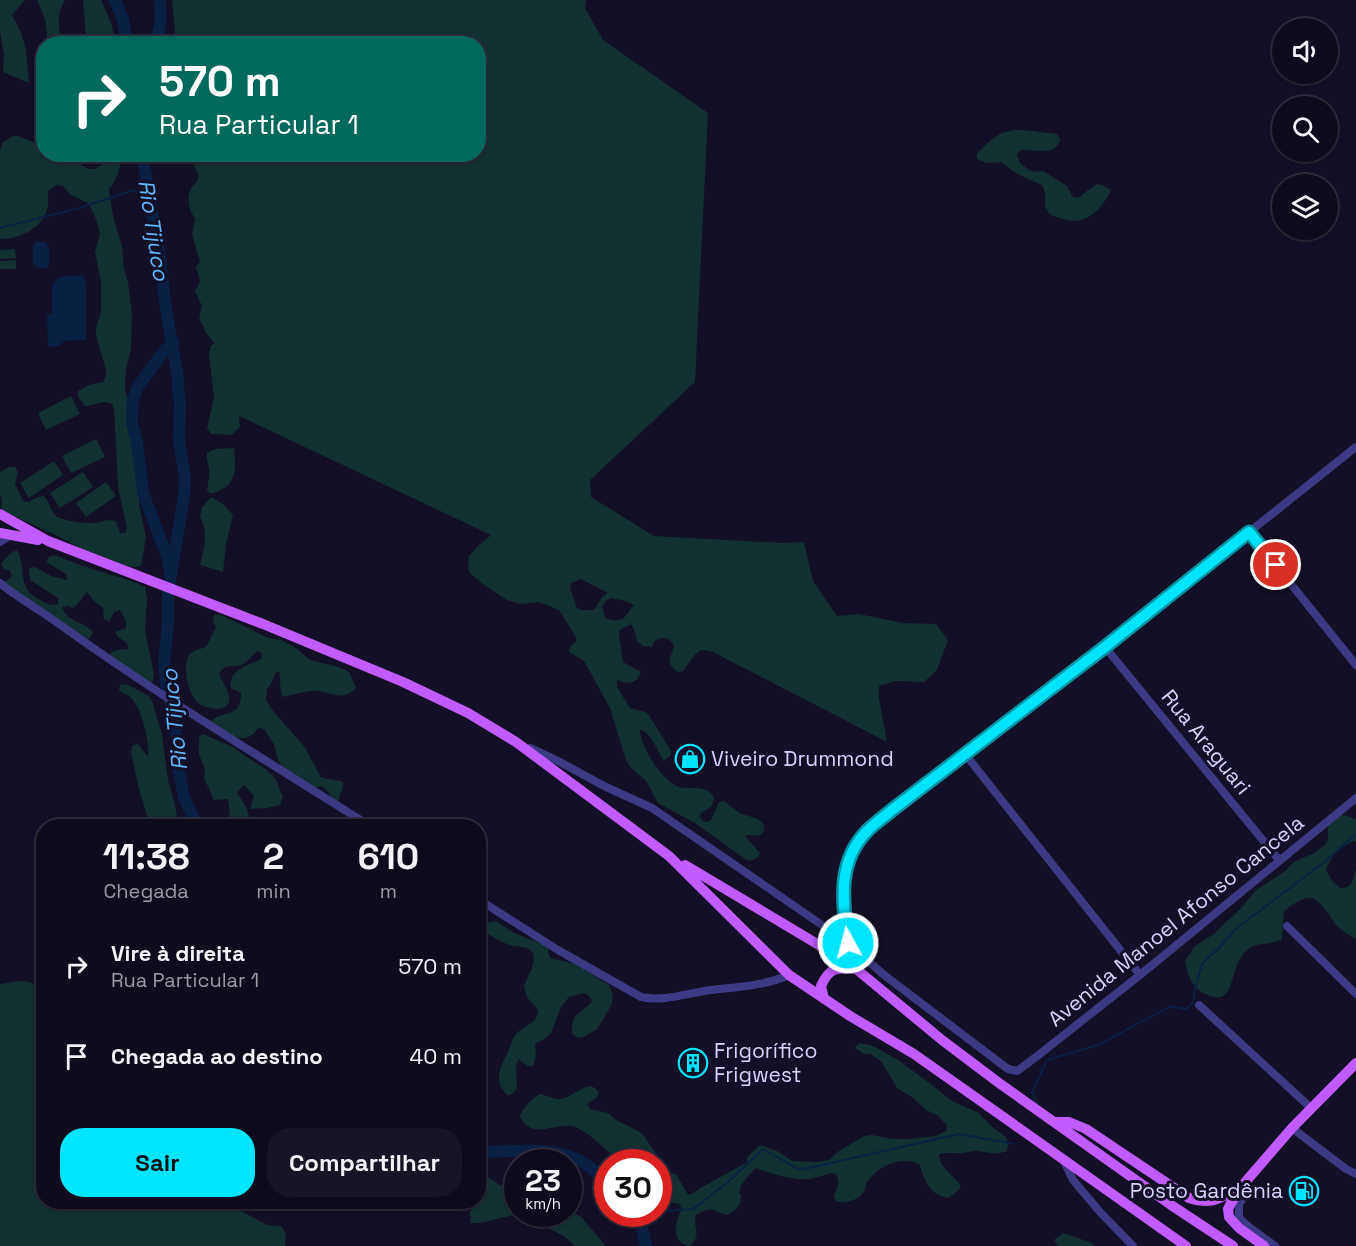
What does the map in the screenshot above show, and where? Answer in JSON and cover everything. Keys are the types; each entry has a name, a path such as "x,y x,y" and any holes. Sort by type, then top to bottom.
{"main road":[{"path":"0,514 48,542"},
{"path":"5,534 48,542 82,554 263,624 403,682 468,713 516,742 669,856 855,968 942,1040 999,1083 1171,1206 1233,1246"},
{"path":"669,856 789,975 850,1016 914,1054 1186,1246"},
{"path":"824,999 821,986 828,974 839,968 855,968"},
{"path":"1264,1246 1237,1227 1229,1216 1228,1209 1231,1203 1292,1128 1356,1063"},
{"path":"1053,1122 1069,1122 1086,1129 1189,1197 1202,1202 1220,1199 1245,1183"}],"street":[{"path":"848,943 843,879 848,862 866,832 1105,647 1356,447"},
{"path":"1249,532 1356,665"},
{"path":"0,542 5,534"},
{"path":"0,583 226,737 249,749 359,819"},
{"name":"Rua Araguari","path":"1105,647 1279,860"},
{"path":"516,742 652,808 848,943"},
{"path":"965,754 1140,975"},
{"name":"Avenida Manoel Afonso Cancela","path":"848,943 884,975 1008,1069 1017,1071 1140,975 1356,798"},
{"path":"486,904 558,950 641,997 651,999 689,995 762,984 789,975"},
{"path":"1287,926 1356,994"},
{"path":"1199,1005 1311,1108"},
{"path":"1292,1128 1346,1169 1356,1173"},
{"path":"1062,1159 1073,1180 1133,1246"},
{"path":"1245,1183 1246,1193 1239,1204 1239,1218 1275,1246"}],"green space":[{"path":"0,0 25,0 12,15 26,49 29,83 3,72"},
{"path":"37,0 65,0 59,16 60,36 47,36 45,19"},
{"path":"83,0 101,0 114,36 86,36"},
{"path":"172,0 586,0 585,8 603,40 708,113 695,382 590,480 591,497 654,536 783,543 804,542 813,581 837,616 859,614 903,623 936,624 948,640 937,670 924,682 896,681 879,686 887,742 713,652 702,650 694,656 683,671 678,672 670,663 674,646 669,639 659,639 652,647 643,646 637,641 631,624 620,630 619,634 623,662 641,672 632,682 617,680 617,687 630,708 649,715 671,751 671,755 664,761 648,734 640,730 648,754 673,784 679,787 707,790 714,797 712,806 701,813 700,817 703,821 711,820 719,802 724,801 740,813 761,821 764,828 763,833 757,836 745,836 760,853 758,857 750,861 745,859 695,823 658,803 646,781 631,768 626,760 610,708 584,661 569,652 576,637 559,610 539,602 521,604 507,600 470,573 469,556 491,535 239,416 240,427 232,435 211,434 207,428 214,397 209,354 211,345 215,344 206,333 199,318 202,306 195,291 200,281 196,267 200,262 192,234 195,219 188,201 189,193 199,176 192,162 486,162 486,36 175,36","holes":["581,579 608,593 602,597 594,610 581,610 577,608 570,588 571,583","612,598 634,605 625,616 620,620 606,619 602,606 607,600"]},
{"path":"1013,130 1057,134 1060,139 1058,145 1050,150 1021,150 1017,154 1020,163 1029,170 1043,171 1067,186 1072,196 1077,198 1097,184 1111,190 1092,215 1071,221 1053,216 1046,208 1042,185 1017,174 1001,162 992,163 977,159 977,154 993,139"},
{"path":"13,136 18,136 36,143 36,162 78,162 86,168 94,169 103,162 121,162 109,190 113,216 122,246 132,314 131,348 125,388 131,411 139,505 146,537 141,566 133,567 122,564 78,547 3,511 1,506 0,472 9,467 15,467 18,472 15,484 23,501 28,502 44,496 58,517 85,523 113,521 116,522 120,533 125,533 127,528 118,487 114,409 112,404 105,402 85,406 78,397 78,391 89,385 103,382 106,376 96,335 101,312 101,282 95,252 100,234 97,222 86,202 71,195 63,186 57,185 48,191 48,208 35,228 22,235 0,239 0,150 3,142"},
{"path":"15,249 16,258 0,259 0,250"},
{"path":"16,260 16,269 0,269 0,261"},
{"path":"71,396 80,414 46,430 38,413"},
{"path":"96,439 105,457 71,473 62,456"},
{"path":"234,448 235,471 230,483 225,488 210,494 207,490 209,468 207,453 215,449"},
{"path":"54,461 63,475 29,498 20,483"},
{"path":"83,472 93,487 60,508 50,493"},
{"path":"106,482 116,496 86,517 76,503"},
{"path":"211,497 223,504 233,515 226,544 223,572 200,565 205,535 200,517 202,507"},
{"path":"17,550 27,590 49,604 58,604 58,598 30,580 29,568 35,567 51,576 67,580 66,574 46,562 54,555 145,587 147,599 145,631 154,674 150,685 109,657 111,652 128,649 127,643 115,632 126,628 126,621 120,610 114,612 109,622 104,619 103,608 87,592 73,608 62,607 68,616 93,632 90,638 85,640 2,582 12,576 10,571 1,565"},
{"path":"219,614 268,638 281,640 296,648 310,660 339,667 349,672 356,688 351,693 340,695 311,691 283,697 279,671 267,689 266,700 304,746 321,777 343,782 337,804 321,786 315,788 282,768 274,744 264,729 258,728 247,738 241,738 228,734 210,722 238,707 241,693 231,688 232,677 240,669 261,659 262,653 257,651 243,664 221,670 219,674 229,695 229,701 223,708 213,709 194,699 187,680 187,660 192,652 206,647 216,627 213,621 214,615"},
{"path":"126,684 149,696 152,701 162,734 168,780 178,819 148,819 131,752 132,746 137,743 148,757 146,735 135,703 119,691 120,685"},
{"path":"203,734 233,747 264,768 276,780 283,797 280,805 250,809 254,796 244,785 237,792 250,819 230,819 228,799 214,800 204,778 205,769 199,754 199,737"},
{"path":"1337,814 1356,819 1356,841 1338,851 1326,870 1333,882 1340,888 1344,888 1353,881 1356,870 1356,939 1336,925 1317,901 1310,898 1303,899 1284,911 1282,939 1260,944 1247,950 1241,958 1231,985 1222,997 1214,997 1199,990 1191,980 1185,961 1195,946 1215,933 1256,890 1284,872 1294,862 1325,845 1328,839 1328,823"},
{"path":"496,921 514,933 549,947 550,958 576,964 609,985 613,996 612,1003 597,1029 582,1038 572,1034 574,1018 592,1002 585,993 569,997 561,1007 551,1033 535,1044 536,1055 533,1066 527,1066 519,1059 516,1064 517,1088 509,1096 499,1080 500,1069 515,1036 533,1022 537,1015 538,1010 527,997 524,986 534,958 532,951 527,948 512,946 486,933 486,925"},
{"path":"27,981 34,984 36,988 36,1209 238,1209 267,1225 281,1226 286,1238 285,1246 0,1246 0,984"},
{"path":"859,1043 875,1047 898,1060 952,1101 979,1113 1006,1137 1007,1151 939,1154 944,1168 961,1186 948,1198 932,1190 919,1164 912,1162 898,1162 884,1166 867,1182 860,1196 844,1202 836,1201 834,1195 838,1187 835,1173 801,1179 755,1168 741,1187 739,1194 741,1202 736,1208 728,1215 710,1209 696,1215 697,1234 694,1242 690,1246 679,1240 676,1225 682,1209 679,1204 672,1202 672,1173 676,1174 688,1195 747,1162 747,1157 760,1145 777,1151 792,1161 818,1162 829,1160 864,1136 909,1139 936,1136 946,1131 947,1125 937,1115 926,1110 912,1097 897,1088 881,1061 855,1048"},
{"path":"590,1086 599,1093 587,1104 590,1109 608,1113 616,1120 642,1133 653,1149 606,1149 577,1128 564,1126 530,1128 520,1116 528,1104 540,1094 561,1099"},
{"path":"486,1176 504,1186 504,1217 470,1223 469,1212 472,1209 486,1209"},
{"path":"582,1218 606,1246 575,1246 565,1237 546,1227 582,1227"},
{"path":"1063,1233 1095,1246 1059,1246 1054,1240"}],"water":[{"path":"36,241 45,242 49,247 49,264 46,268 38,268 33,263 33,246"},
{"path":"82,275 86,282 86,340 64,341 60,346 48,347 47,316 52,313 52,285 59,277"}],"waterway":[{"name":"Rio Tijuco","path":"115,0 123,20 126,36"},
{"name":"Rio Tijuco","path":"156,36 161,18 160,0"},
{"name":"Rio Tijuco","path":"143,162 157,234 180,403 179,440 185,478 184,496 168,593 164,665 184,797 194,819"},
{"path":"0,228 79,208 134,190 149,199"},
{"name":"Rio Tijuco","path":"170,571 167,556 143,493 132,415 133,400 138,386 173,342"},
{"path":"1037,1104 1032,1092 1047,1060 1098,1045 1171,1006 1186,1009 1193,1003 1202,964 1234,930 1327,860 1356,834"},
{"path":"672,1211 693,1209 727,1183 763,1149 800,1170 959,1134 1014,1144"},
{"name":"Rio Tijuco","path":"486,1152 553,1152 577,1159 594,1170"},
{"name":"Rio Tijuco","path":"642,1227 646,1246"}],"place":[{"name":"Viveiro Drummond","path":"690,759"},
{"name":"Frigorífico Frigwest","path":"693,1063"},
{"name":"Posto Gardênia","path":"1304,1191"}],"route":[{"path":"848,943 843,879 848,862 866,832 1249,532 1276,565"}]}
